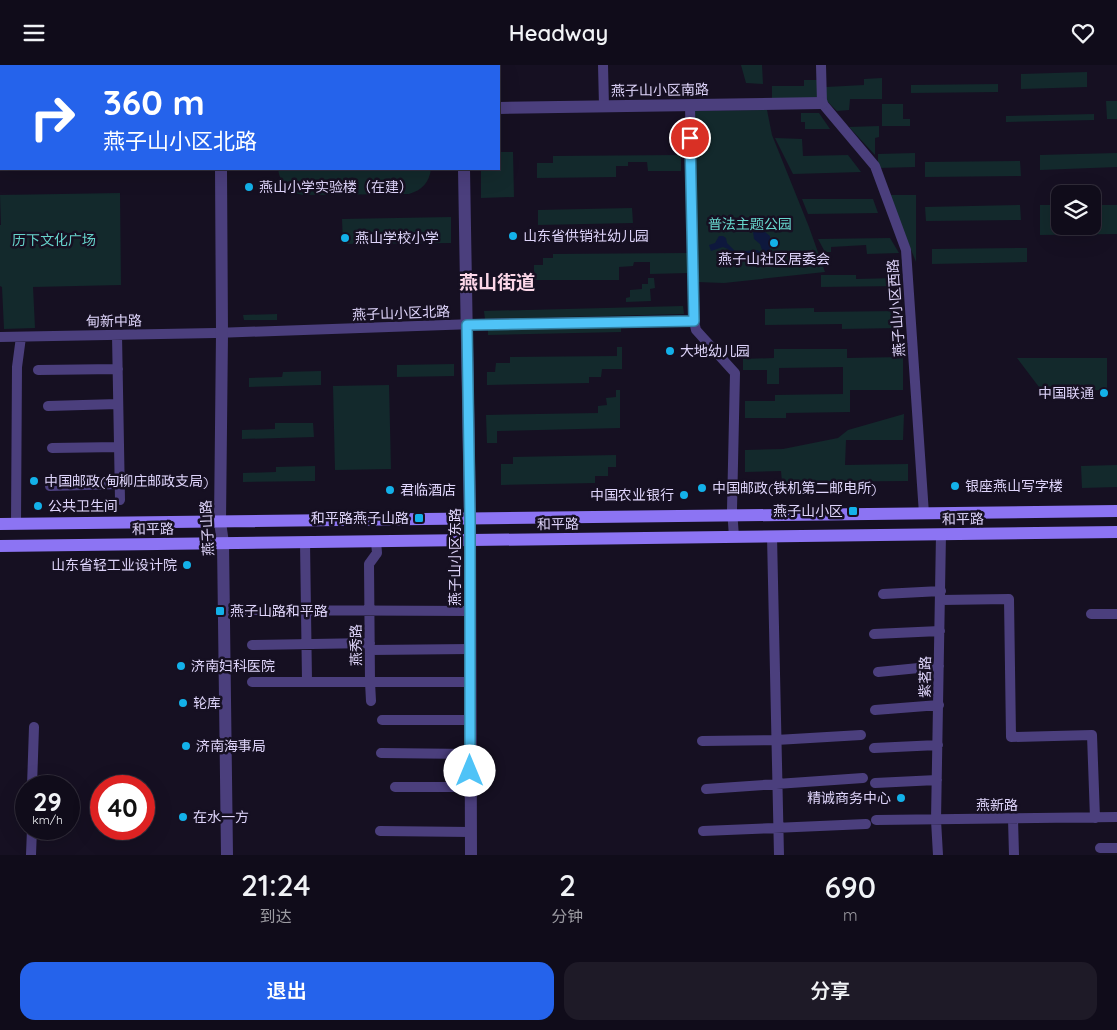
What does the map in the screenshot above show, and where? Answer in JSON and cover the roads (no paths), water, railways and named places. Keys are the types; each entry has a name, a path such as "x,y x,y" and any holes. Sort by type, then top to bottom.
{"main road":[{"name":"和平路","path":"0,525 1117,511"},
{"name":"和平路","path":"0,546 1117,532"}],"street":[{"path":"604,65 604,106"},
{"path":"821,65 822,103"},
{"name":"燕子山小区南路","path":"500,108 822,103"},
{"name":"燕子山小区西路","path":"822,103 876,166 906,250 924,514"},
{"path":"690,105 694,321 696,329 735,373 734,537"},
{"name":"燕子山路","path":"220,170 225,333"},
{"name":"燕子山路","path":"226,170 223,522 231,855"},
{"name":"燕子山小区东路","path":"464,170 470,519 471,855"},
{"name":"燕子山小区北路","path":"225,333 467,325 694,321"},
{"name":"甸新中路","path":"0,337 225,333"},
{"path":"117,335 120,500"},
{"path":"16,524 17,367 21,337"},
{"path":"38,370 118,369"},
{"path":"48,406 118,404"},
{"path":"52,447 119,447"},
{"path":"50,486 120,483"},
{"name":"紫茗路","path":"938,855 936,820 941,534"},
{"path":"772,536 778,855"},
{"name":"燕秀路","path":"376,541 377,553 369,564 370,682 470,682"},
{"path":"305,542 307,681"},
{"name":"燕子山路","path":"225,543 227,855"},
{"path":"883,594 1009,599 1011,737 1092,735 1095,818"},
{"path":"246,610 470,611"},
{"path":"1091,614 1117,614"},
{"path":"874,634 940,631"},
{"path":"252,645 306,644 470,649"},
{"path":"878,672 939,666"},
{"path":"252,682 370,682 371,701"},
{"path":"876,710 939,705"},
{"path":"382,720 470,720"},
{"path":"32,775 34,727"},
{"path":"702,741 776,740 861,735"},
{"path":"874,748 938,745"},
{"path":"381,753 471,755"},
{"path":"706,789 863,778"},
{"path":"875,783 937,780"},
{"path":"395,787 470,787"},
{"name":"燕新路","path":"876,820 1117,817"},
{"path":"1013,819 1014,855"},
{"path":"702,831 866,824"},
{"path":"380,831 471,832"},
{"path":"32,840 32,855"},
{"path":"1100,848 1117,848"}],"water":[{"path":"760,228 770,236 770,248 767,255 763,258 755,255 733,258 728,249 723,247 711,251 709,245 715,243 719,236 723,236 736,252 757,250 763,253 760,244 754,239 753,231"}],"place":[{"name":"燕山小学实验楼（在建）","path":"249,187"},
{"name":"山东省供销社幼儿园","path":"513,236"},
{"name":"燕山学校小学","path":"345,238"},
{"name":"燕子山社区居委会","path":"774,243"},
{"name":"大地幼儿园","path":"670,351"},
{"name":"中国联通","path":"1104,393"},
{"name":"中国邮政(甸柳庄邮政支局)","path":"34,481"},
{"name":"银座燕山写字楼","path":"955,486"},
{"name":"中国邮政(铁机第二邮电所)","path":"702,488"},
{"name":"君临酒店","path":"390,490"},
{"name":"中国农业银行","path":"684,495"},
{"name":"公共卫生间","path":"38,506"},
{"name":"燕子山小区","path":"853,511"},
{"name":"和平路燕子山路","path":"419,518"},
{"name":"山东省轻工业设计院","path":"187,565"},
{"name":"燕子山路和平路","path":"220,611"},
{"name":"济南妇科医院","path":"181,666"},
{"name":"轮库","path":"183,703"},
{"name":"济南海事局","path":"186,746"},
{"name":"精诚商务中心","path":"901,798"},
{"name":"在水一方","path":"183,817"}],"district":[{"name":"燕山街道","path":"497,282"}],"park label":[{"name":"普法主题公园","path":"750,224"},
{"name":"历下文化广场","path":"54,240"}]}
